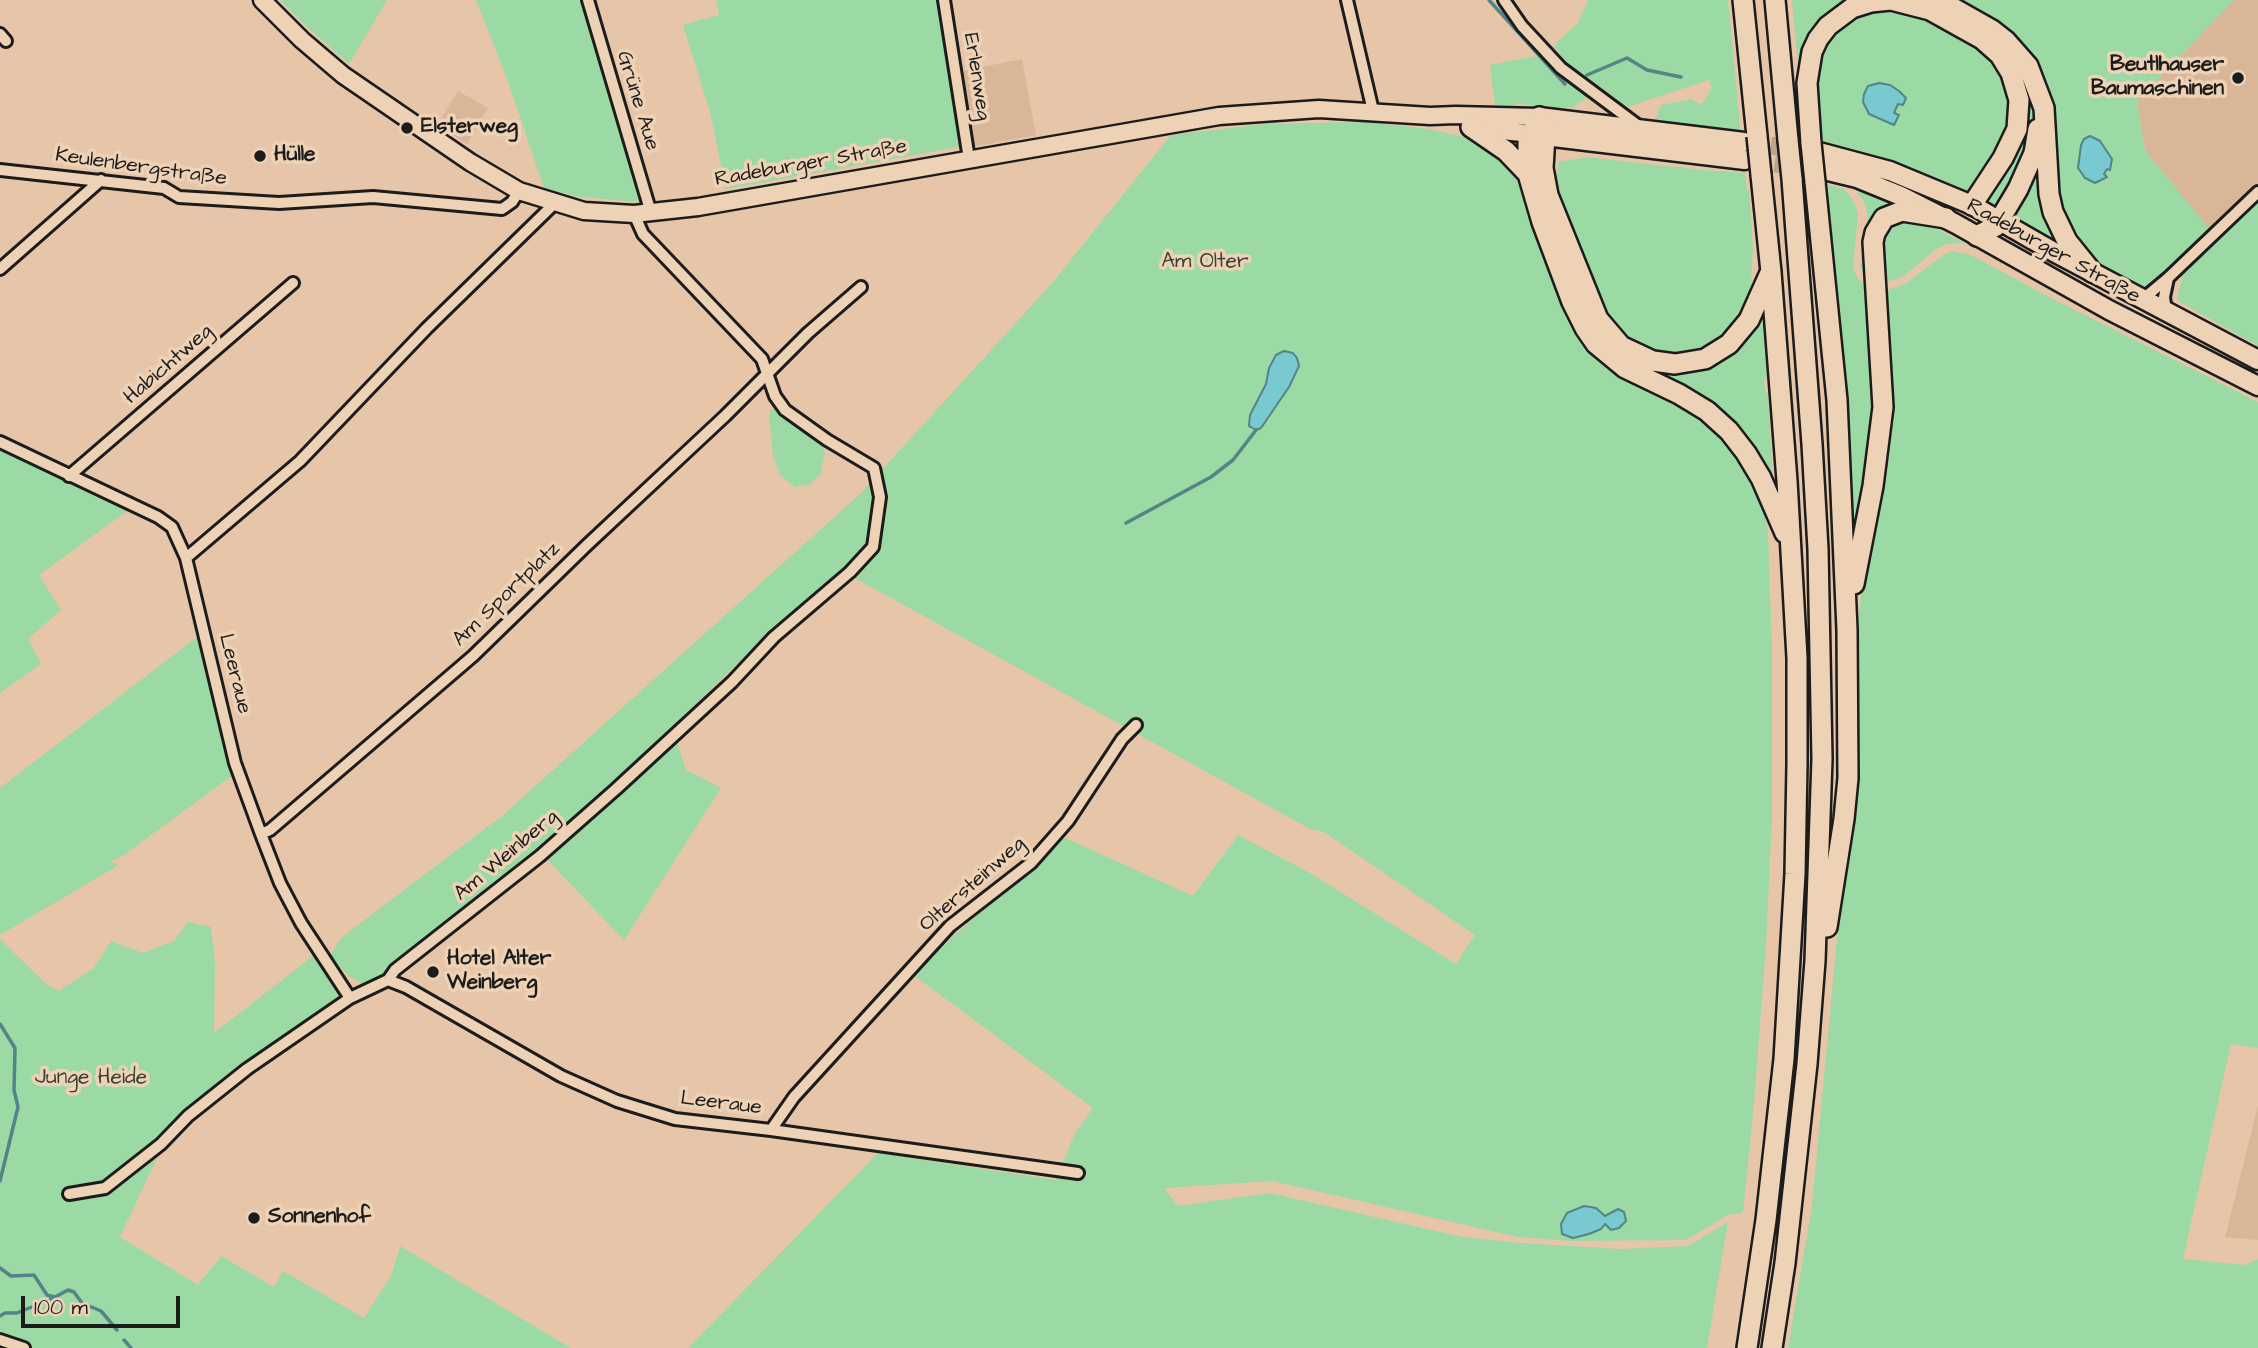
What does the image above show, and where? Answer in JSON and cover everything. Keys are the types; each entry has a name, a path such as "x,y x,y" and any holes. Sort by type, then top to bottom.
{"highway":[{"path":"1743,0 1748,146 1761,175 1771,272 1797,658 1795,874 1789,990 1777,1132 1747,1348"},
{"path":"1772,1348 1800,1131 1815,961 1822,759 1819,599 1811,431 1775,0"},
{"path":"1815,961 1827,931 1844,819 1849,734 1837,400 1807,83 1812,52 1818,39 1839,16 1852,8 1871,2 1891,0 1930,10 1982,39 2000,55 2011,73 2019,100 2017,129 2003,159 1972,205"},
{"path":"1939,0 1986,26 2006,41 2028,66 2044,108 2049,194 2053,212 2067,241 2092,272"},
{"path":"1977,236 1996,226 2018,189 2034,153 2038,134 2039,93"},
{"path":"1471,127 1506,151 1528,174"},
{"path":"1538,129 1545,183 1556,217 1598,319 1608,334 1627,350 1653,361 1675,364 1705,359 1729,344 1749,320 1771,272"},
{"path":"1538,129 1527,152 1528,174 1542,222 1585,328 1596,344 1625,368 1688,399 1707,411 1729,431 1761,478 1790,544"},
{"path":"1847,630 1883,407 1875,233 1885,218 1902,211 1946,218"}],"main road":[{"name":"Radeburger Straße","path":"262,0 302,40 366,92 519,191 584,211 634,214 698,207 1219,116 1319,109 1373,111 1538,129 1748,146"},
{"name":"Radeburger Straße","path":"1430,116 1471,127 1645,131 1748,146"},
{"name":"Radeburger Straße","path":"1816,162 1890,171 1972,205 2258,360"},
{"name":"Radeburger Straße","path":"1816,162 1901,196 1946,218 2109,310 2258,386"}],"street":[{"name":"Grüne Aue","path":"588,0 651,213"},
{"name":"Erlenweg","path":"944,0 969,159"},
{"path":"1348,0 1373,111"},
{"path":"1504,0 1522,26 1561,68 1645,131"},
{"name":"Keulenbergstraße","path":"0,170 164,188 179,197 279,203 373,197 502,209 512,202 519,191"},
{"path":"0,269 101,180"},
{"path":"2143,299 2258,192"},
{"path":"186,558 300,461 427,328 555,204"},
{"path":"634,214 643,234 762,359 768,372"},
{"path":"2166,312 2164,297 2168,278"},
{"name":"Habichtweg","path":"69,476 293,283"},
{"name":"Am Sportplatz","path":"261,834 270,830 473,656 808,333 861,287"},
{"name":"Am Weinberg","path":"69,1194 104,1188 161,1144 188,1116 247,1069 351,998 388,980 395,970 540,856 732,682 774,637 862,561 873,547 880,497 874,468 827,440 785,410 775,396 768,372"},
{"name":"Leeraue","path":"0,442 158,517 172,527 186,558 235,763 261,834 280,883 301,923 351,998"},
{"name":"Oltersteinweg","path":"771,1130 794,1097 950,926 1031,863 1068,821 1122,739 1136,724"},
{"name":"Leeraue","path":"388,980 447,1009 561,1076 617,1101 675,1119 1079,1173"},
{"path":"0,1340 24,1348"}],"shaded area":[{"path":"2234,0 2258,0 2258,346 2177,300 2181,272 2216,238 2145,150 2137,101"},
{"path":"1022,59 1036,135 971,147 962,71"},
{"path":"458,91 488,108 467,144 437,125"},
{"path":"2258,1105 2258,1240 2225,1237"}],"green space":[{"path":"280,0 387,0 349,64"},
{"path":"476,0 581,0 639,182 641,202 580,197 544,188 509,84"},
{"path":"716,0 940,0 964,146 726,189 710,112 683,25 719,15"},
{"path":"1588,0 1728,0 1741,134 1657,124 1661,105 1692,99 1699,104 1703,103 1712,88 1709,80 1627,107 1568,63 1553,46 1578,23"},
{"path":"1792,0 1860,0 1848,4 1800,88"},
{"path":"1953,0 2234,0 2137,101 2145,150 2210,230 2154,285 2146,289 2137,288 2090,259 2061,224 2049,104","holes":["2100,141 2110,154 2104,175 2078,168 2081,145"]},
{"path":"1901,7 1976,42 2007,75 2012,124 1972,192 1957,191 1893,163 1818,144 1812,85 1816,58 1834,30 1866,10","holes":["1879,83 1890,85 1898,103 1894,113 1868,86"]},
{"path":"2008,51 2035,101 2036,120 2034,138 2000,212 1982,204 2012,154"},
{"path":"1543,55 1587,93 1585,99 1572,108 1517,104 1495,106 1490,65"},
{"name":"Am Olter","path":"1367,122 1428,129 1474,139 1517,173 1568,307 1695,410 1733,445 1763,502 1768,533 1772,654 1772,813 1766,945 1743,1212 1728,1215 1686,1240 1573,1241 1518,1237 1272,1181 1164,1188 1178,1206 1270,1193 1462,1237 1620,1249 1688,1246 1728,1222 1707,1348 688,1348 878,1153 1056,1180 1074,1135 1093,1108 912,974 1063,837 1193,896 1238,835 1310,873 1456,964 1475,935 1324,832 1310,829 842,571 769,633 672,727 686,770 721,788 624,940 538,850 366,987 349,976 330,956 341,938 503,815 860,494 1053,282 1171,135 1265,124"},
{"path":"2039,154 2072,255 2008,219"},
{"path":"1586,157 1745,173 1753,246 1751,289 1735,324 1722,338 1696,351 1659,353 1629,339 1610,322 1558,187 1558,162"},
{"path":"1822,183 1844,189 1853,200 1858,214 1853,268 1858,279 1872,291 1877,435 1853,543 1847,420"},
{"path":"1849,183 1904,206 1894,208 1866,277 1860,267 1868,215 1858,192"},
{"path":"2258,199 2258,346 2177,300 2181,272"},
{"path":"1897,220 1920,220 1972,247 1962,243 1946,244 1905,275 1896,280 1883,281 1883,237 1888,227"},
{"path":"1952,251 1971,255 2258,402 2258,1048 2231,1044 2183,1259 2244,1265 2258,1259 2258,1348 1788,1348 1812,1206 1837,938 1853,821 1860,737 1858,621 1866,558 1884,291 1905,284"},
{"path":"1762,313 1767,378 1764,379 1765,393 1768,393 1773,483 1760,461 1623,355 1672,371"},
{"path":"776,407 822,442 825,453 820,475 810,484 795,487 780,475 773,455 769,417 770,411"},
{"path":"0,450 127,511 39,575 61,610 28,639 41,664 0,693"},
{"path":"201,634 233,775 121,857 110,862 119,865 0,935 0,788"},
{"name":"Junge Heide","path":"188,922 211,927 215,964 214,1033 313,956 339,989 336,1001 248,1063 163,1145 120,1237 198,1285 221,1256 274,1287 283,1271 364,1318 392,1274 400,1246 571,1348 0,1348 0,939 45,983 59,991 94,968 111,941 143,953 174,941"}],"water":[{"path":"1879,83 1890,85 1906,98 1903,105 1898,104 1894,113 1899,115 1894,125 1869,114 1863,102 1868,86"},
{"path":"2090,136 2100,141 2112,159 2110,170 2107,169 2104,174 2107,177 2095,183 2085,178 2078,168 2081,145 2084,139"},
{"path":"1284,351 1293,353 1299,366 1289,387 1261,428 1256,430 1249,426 1250,415 1266,384 1269,368 1276,355"},
{"path":"1584,1206 1596,1208 1605,1216 1618,1209 1624,1212 1626,1221 1619,1228 1611,1230 1605,1224 1601,1229 1573,1238 1562,1234 1561,1224 1567,1213"}],"waterway":[{"path":"1489,0 1565,84"},
{"path":"1587,75 1627,58 1647,70 1681,77"},
{"path":"1126,523 1211,477 1233,460 1256,430"},
{"path":"0,1024 15,1048 14,1090 18,1107 0,1181"},
{"path":"0,1268 11,1276 34,1275 47,1295 55,1297 68,1290 74,1292 82,1303 101,1311 117,1330"},
{"path":"0,1316 17,1313 54,1298"},
{"path":"124,1340 131,1348"}],"tunnel":[{"path":"1744,142 1819,152"},
{"path":"1748,160 1820,169"}],"place":[{"name":"Beutlhauser Baumaschinen","path":"2238,78"},
{"name":"Elsterweg","path":"407,128"},
{"name":"Hülle","path":"260,156"},
{"name":"Hotel Alter Weinberg","path":"433,972"},
{"name":"Sonnenhof","path":"254,1218"}]}
